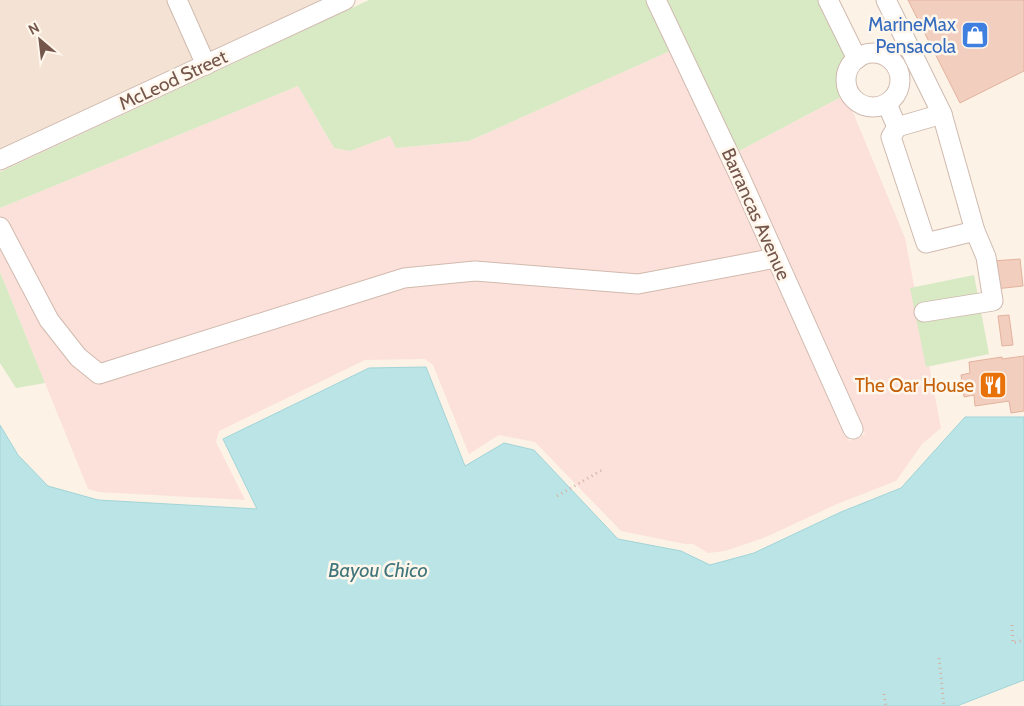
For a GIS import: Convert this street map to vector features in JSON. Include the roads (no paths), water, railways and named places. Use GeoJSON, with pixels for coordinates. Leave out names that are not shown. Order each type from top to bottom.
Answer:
{"type":"FeatureCollection","features":[{"type":"Feature","properties":{"kind":"street"},"geometry":{"type":"LineString","coordinates":[[177,0],[206,65]]}},
{"type":"Feature","properties":{"kind":"street","name":"McLeod Street"},"geometry":{"type":"LineString","coordinates":[[0,160],[345,0]]}},
{"type":"Feature","properties":{"kind":"street","name":"Barrancas Avenue"},"geometry":{"type":"LineString","coordinates":[[656,0],[853,429]]}},
{"type":"Feature","properties":{"kind":"street"},"geometry":{"type":"LineString","coordinates":[[828,0],[856,59]]}},
{"type":"Feature","properties":{"kind":"street"},"geometry":{"type":"LineString","coordinates":[[886,0],[942,114],[974,232],[986,257],[993,301],[924,312]]}},
{"type":"Feature","properties":{"kind":"street"},"geometry":{"type":"LineString","coordinates":[[873,53],[889,59],[895,65],[900,82],[893,98],[887,104],[869,107],[853,99],[848,92],[846,73],[856,59],[873,53]]}},
{"type":"Feature","properties":{"kind":"street"},"geometry":{"type":"LineString","coordinates":[[887,104],[897,127]]}},
{"type":"Feature","properties":{"kind":"street"},"geometry":{"type":"LineString","coordinates":[[942,114],[897,127],[892,137],[926,243],[974,232]]}},
{"type":"Feature","properties":{"kind":"street"},"geometry":{"type":"LineString","coordinates":[[0,227],[49,320],[78,357],[100,374],[404,278],[475,271],[638,284],[776,258]]}},
{"type":"Feature","properties":{"kind":"water","name":"Bayou Chico"},"geometry":{"type":"Polygon","coordinates":[[[426,367],[465,466],[504,443],[534,450],[618,539],[681,551],[710,565],[754,553],[841,512],[901,488],[965,417],[1024,417],[1024,680],[957,706],[0,706],[0,425],[18,455],[48,486],[98,500],[257,509],[223,439],[369,368],[426,367]]]}},
{"type":"Feature","properties":{"kind":"place","name":"MarineMax Pensacola"},"geometry":{"type":"Point","coordinates":[975,35]}},
{"type":"Feature","properties":{"kind":"place","name":"The Oar House"},"geometry":{"type":"Point","coordinates":[993,385]}}]}
